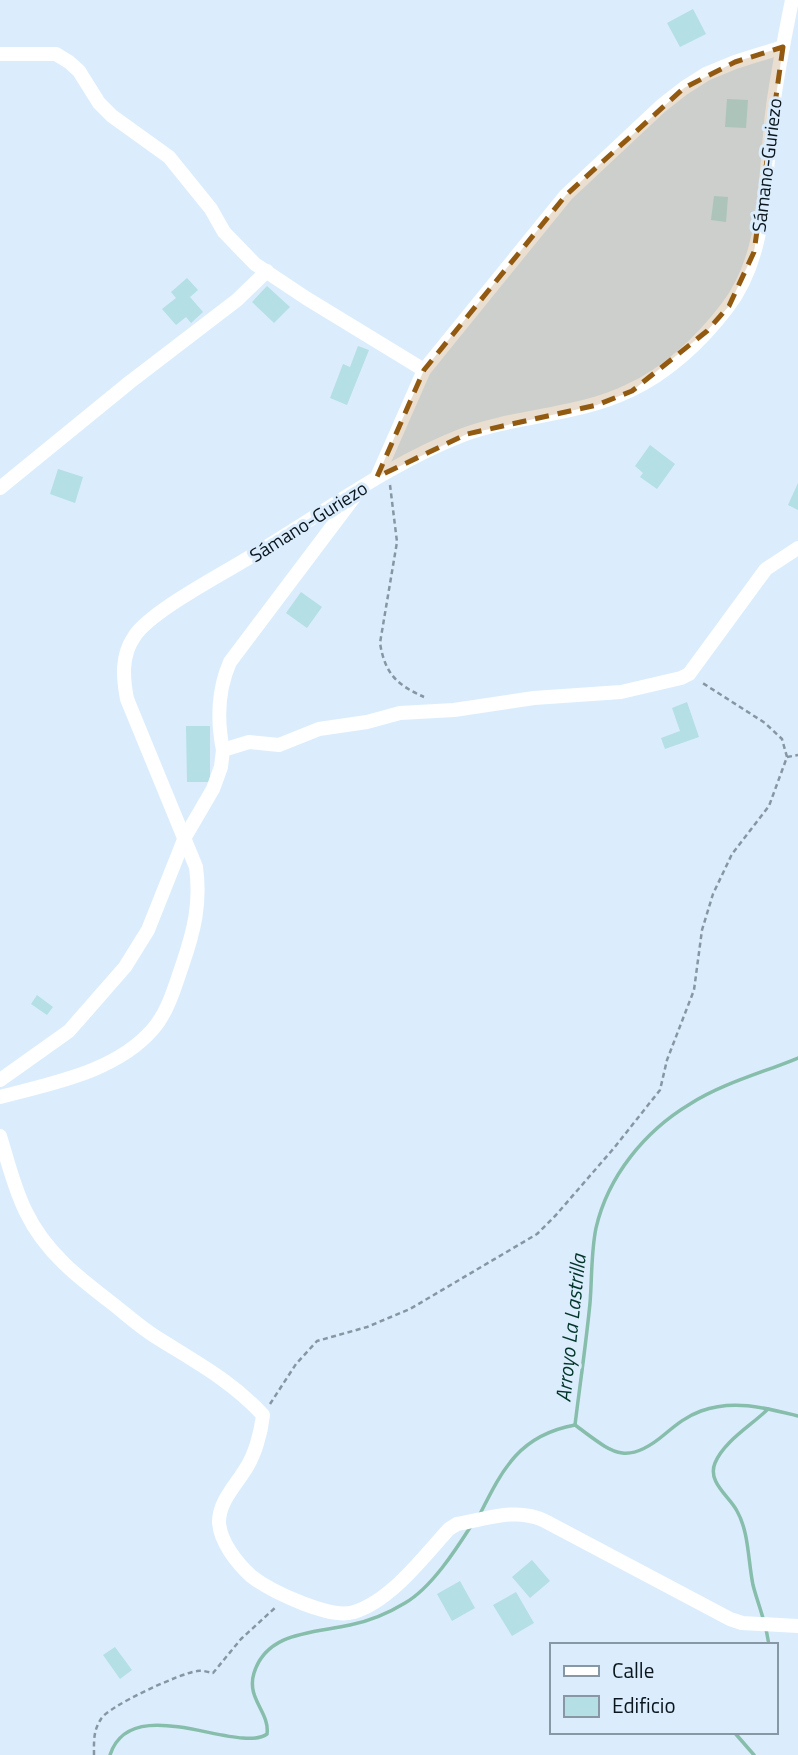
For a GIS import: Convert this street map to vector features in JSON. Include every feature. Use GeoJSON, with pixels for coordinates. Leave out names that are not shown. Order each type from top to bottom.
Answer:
{"type":"FeatureCollection","features":[{"type":"Feature","properties":{"kind":"street","name":"Sámano-Guriezo"},"geometry":{"type":"LineString","coordinates":[[0,1097],[76,1077],[136,1045],[155,1027],[175,985],[198,913],[196,867],[127,699],[122,674],[133,638],[145,624],[183,598],[415,457],[467,434],[597,405],[632,391],[677,360],[708,331],[729,306],[743,282],[754,252],[760,225],[773,106],[792,0]]}},
{"type":"Feature","properties":{"kind":"street"},"geometry":{"type":"LineString","coordinates":[[382,475],[424,370],[566,195],[661,106],[706,75],[735,62],[783,47]]}},
{"type":"Feature","properties":{"kind":"street"},"geometry":{"type":"LineString","coordinates":[[0,54],[56,54],[69,62],[79,71],[99,103],[111,116],[169,158],[211,208],[224,232],[238,249],[306,298],[424,370]]}},
{"type":"Feature","properties":{"kind":"street"},"geometry":{"type":"LineString","coordinates":[[0,488],[130,382],[237,300],[267,271]]}},
{"type":"Feature","properties":{"kind":"street"},"geometry":{"type":"LineString","coordinates":[[0,1080],[69,1031],[125,967],[148,930],[185,837],[213,789],[221,768],[223,750],[219,705],[223,678],[230,662],[305,560],[350,505],[360,488]]}},
{"type":"Feature","properties":{"kind":"street"},"geometry":{"type":"LineString","coordinates":[[223,750],[249,742],[279,745],[318,729],[367,722],[400,713],[454,710],[534,698],[621,692],[681,678],[689,674],[766,569],[798,548]]}},
{"type":"Feature","properties":{"kind":"street"},"geometry":{"type":"LineString","coordinates":[[0,1136],[26,1213],[56,1256],[80,1281],[146,1330],[232,1385],[263,1415],[261,1430],[246,1468],[221,1509],[219,1523],[233,1557],[253,1577],[310,1606],[330,1613],[352,1614],[370,1606],[384,1595],[457,1524],[517,1513],[532,1515],[742,1623],[798,1626]]}},
{"type":"Feature","properties":{"kind":"path"},"geometry":{"type":"LineString","coordinates":[[382,475],[392,492],[397,542],[380,643],[382,658],[393,677],[403,687],[432,701]]}},
{"type":"Feature","properties":{"kind":"path"},"geometry":{"type":"LineString","coordinates":[[263,1415],[296,1364],[317,1341],[377,1323],[410,1309],[537,1234],[556,1215],[660,1090],[667,1060],[694,990],[702,930],[713,894],[733,854],[769,806],[787,757],[782,739],[765,723],[689,674]]}},
{"type":"Feature","properties":{"kind":"path"},"geometry":{"type":"LineString","coordinates":[[787,757],[798,755]]}},
{"type":"Feature","properties":{"kind":"path"},"geometry":{"type":"LineString","coordinates":[[94,1755],[93,1735],[102,1716],[129,1699],[164,1684],[198,1671],[213,1673],[241,1639],[287,1595]]}},
{"type":"Feature","properties":{"kind":"highlighted area"},"geometry":{"type":"Polygon","coordinates":[[[783,47],[754,252],[729,306],[707,331],[632,391],[597,405],[467,434],[377,477],[424,370],[566,195],[684,88],[735,62],[783,47]]]}},
{"type":"Feature","properties":{"kind":"building"},"geometry":{"type":"Polygon","coordinates":[[[693,9],[706,34],[680,47],[667,23],[693,9]]]}},
{"type":"Feature","properties":{"kind":"building"},"geometry":{"type":"Polygon","coordinates":[[[727,99],[748,100],[746,128],[725,127],[727,99]]]}},
{"type":"Feature","properties":{"kind":"building"},"geometry":{"type":"Polygon","coordinates":[[[714,196],[728,197],[726,222],[711,220],[714,196]]]}},
{"type":"Feature","properties":{"kind":"building"},"geometry":{"type":"Polygon","coordinates":[[[187,278],[198,290],[190,297],[203,312],[191,323],[186,317],[176,325],[162,309],[176,298],[171,292],[187,278]]]}},
{"type":"Feature","properties":{"kind":"building"},"geometry":{"type":"Polygon","coordinates":[[[267,286],[290,307],[274,323],[252,302],[267,286]]]}},
{"type":"Feature","properties":{"kind":"building"},"geometry":{"type":"Polygon","coordinates":[[[358,346],[369,350],[347,405],[330,398],[343,364],[350,367],[358,346]]]}},
{"type":"Feature","properties":{"kind":"building"},"geometry":{"type":"Polygon","coordinates":[[[650,445],[675,464],[657,489],[640,477],[643,473],[635,466],[650,445]]]}},
{"type":"Feature","properties":{"kind":"building"},"geometry":{"type":"Polygon","coordinates":[[[58,469],[83,477],[75,503],[50,494],[58,469]]]}},
{"type":"Feature","properties":{"kind":"building"},"geometry":{"type":"Polygon","coordinates":[[[798,483],[798,510],[788,505],[798,483]]]}},
{"type":"Feature","properties":{"kind":"building"},"geometry":{"type":"Polygon","coordinates":[[[301,592],[322,607],[307,628],[286,613],[301,592]]]}},
{"type":"Feature","properties":{"kind":"building"},"geometry":{"type":"Polygon","coordinates":[[[687,702],[699,737],[665,749],[661,738],[680,731],[672,708],[687,702]]]}},
{"type":"Feature","properties":{"kind":"building"},"geometry":{"type":"Polygon","coordinates":[[[186,726],[210,726],[210,782],[187,782],[186,726]]]}},
{"type":"Feature","properties":{"kind":"building"},"geometry":{"type":"Polygon","coordinates":[[[37,995],[53,1007],[47,1015],[31,1004],[37,995]]]}},
{"type":"Feature","properties":{"kind":"building"},"geometry":{"type":"Polygon","coordinates":[[[532,1560],[550,1581],[530,1598],[512,1577],[532,1560]]]}},
{"type":"Feature","properties":{"kind":"building"},"geometry":{"type":"Polygon","coordinates":[[[460,1581],[475,1608],[452,1621],[437,1594],[460,1581]]]}},
{"type":"Feature","properties":{"kind":"building"},"geometry":{"type":"Polygon","coordinates":[[[516,1592],[534,1623],[512,1636],[493,1605],[516,1592]]]}},
{"type":"Feature","properties":{"kind":"building"},"geometry":{"type":"Polygon","coordinates":[[[115,1647],[132,1670],[120,1679],[103,1655],[115,1647]]]}},
{"type":"Feature","properties":{"kind":"waterway","name":"Arroyo La Lastrilla"},"geometry":{"type":"LineString","coordinates":[[575,1425],[590,1303],[594,1237],[609,1190],[619,1173],[658,1127],[690,1104],[729,1084],[798,1058]]}},
{"type":"Feature","properties":{"kind":"waterway"},"geometry":{"type":"LineString","coordinates":[[575,1425],[609,1449],[629,1453],[651,1444],[691,1415],[713,1407],[750,1406],[798,1416]]}},
{"type":"Feature","properties":{"kind":"waterway"},"geometry":{"type":"LineString","coordinates":[[764,1622],[753,1585],[741,1519],[716,1483],[713,1470],[725,1448],[768,1409]]}},
{"type":"Feature","properties":{"kind":"waterway","name":"Arroyo La Lastrilla"},"geometry":{"type":"LineString","coordinates":[[480,1514],[506,1468],[527,1445],[556,1430],[575,1425]]}},
{"type":"Feature","properties":{"kind":"waterway","name":"Arroyo La Lastrilla"},"geometry":{"type":"LineString","coordinates":[[110,1755],[122,1736],[139,1727],[161,1725],[233,1737],[253,1738],[267,1734],[265,1719],[255,1698],[252,1682],[260,1659],[281,1641],[371,1619],[405,1603],[433,1579],[471,1526]]}},
{"type":"Feature","properties":{"kind":"waterway"},"geometry":{"type":"LineString","coordinates":[[766,1629],[769,1643]]}},
{"type":"Feature","properties":{"kind":"waterway"},"geometry":{"type":"LineString","coordinates":[[736,1734],[754,1755]]}}]}
